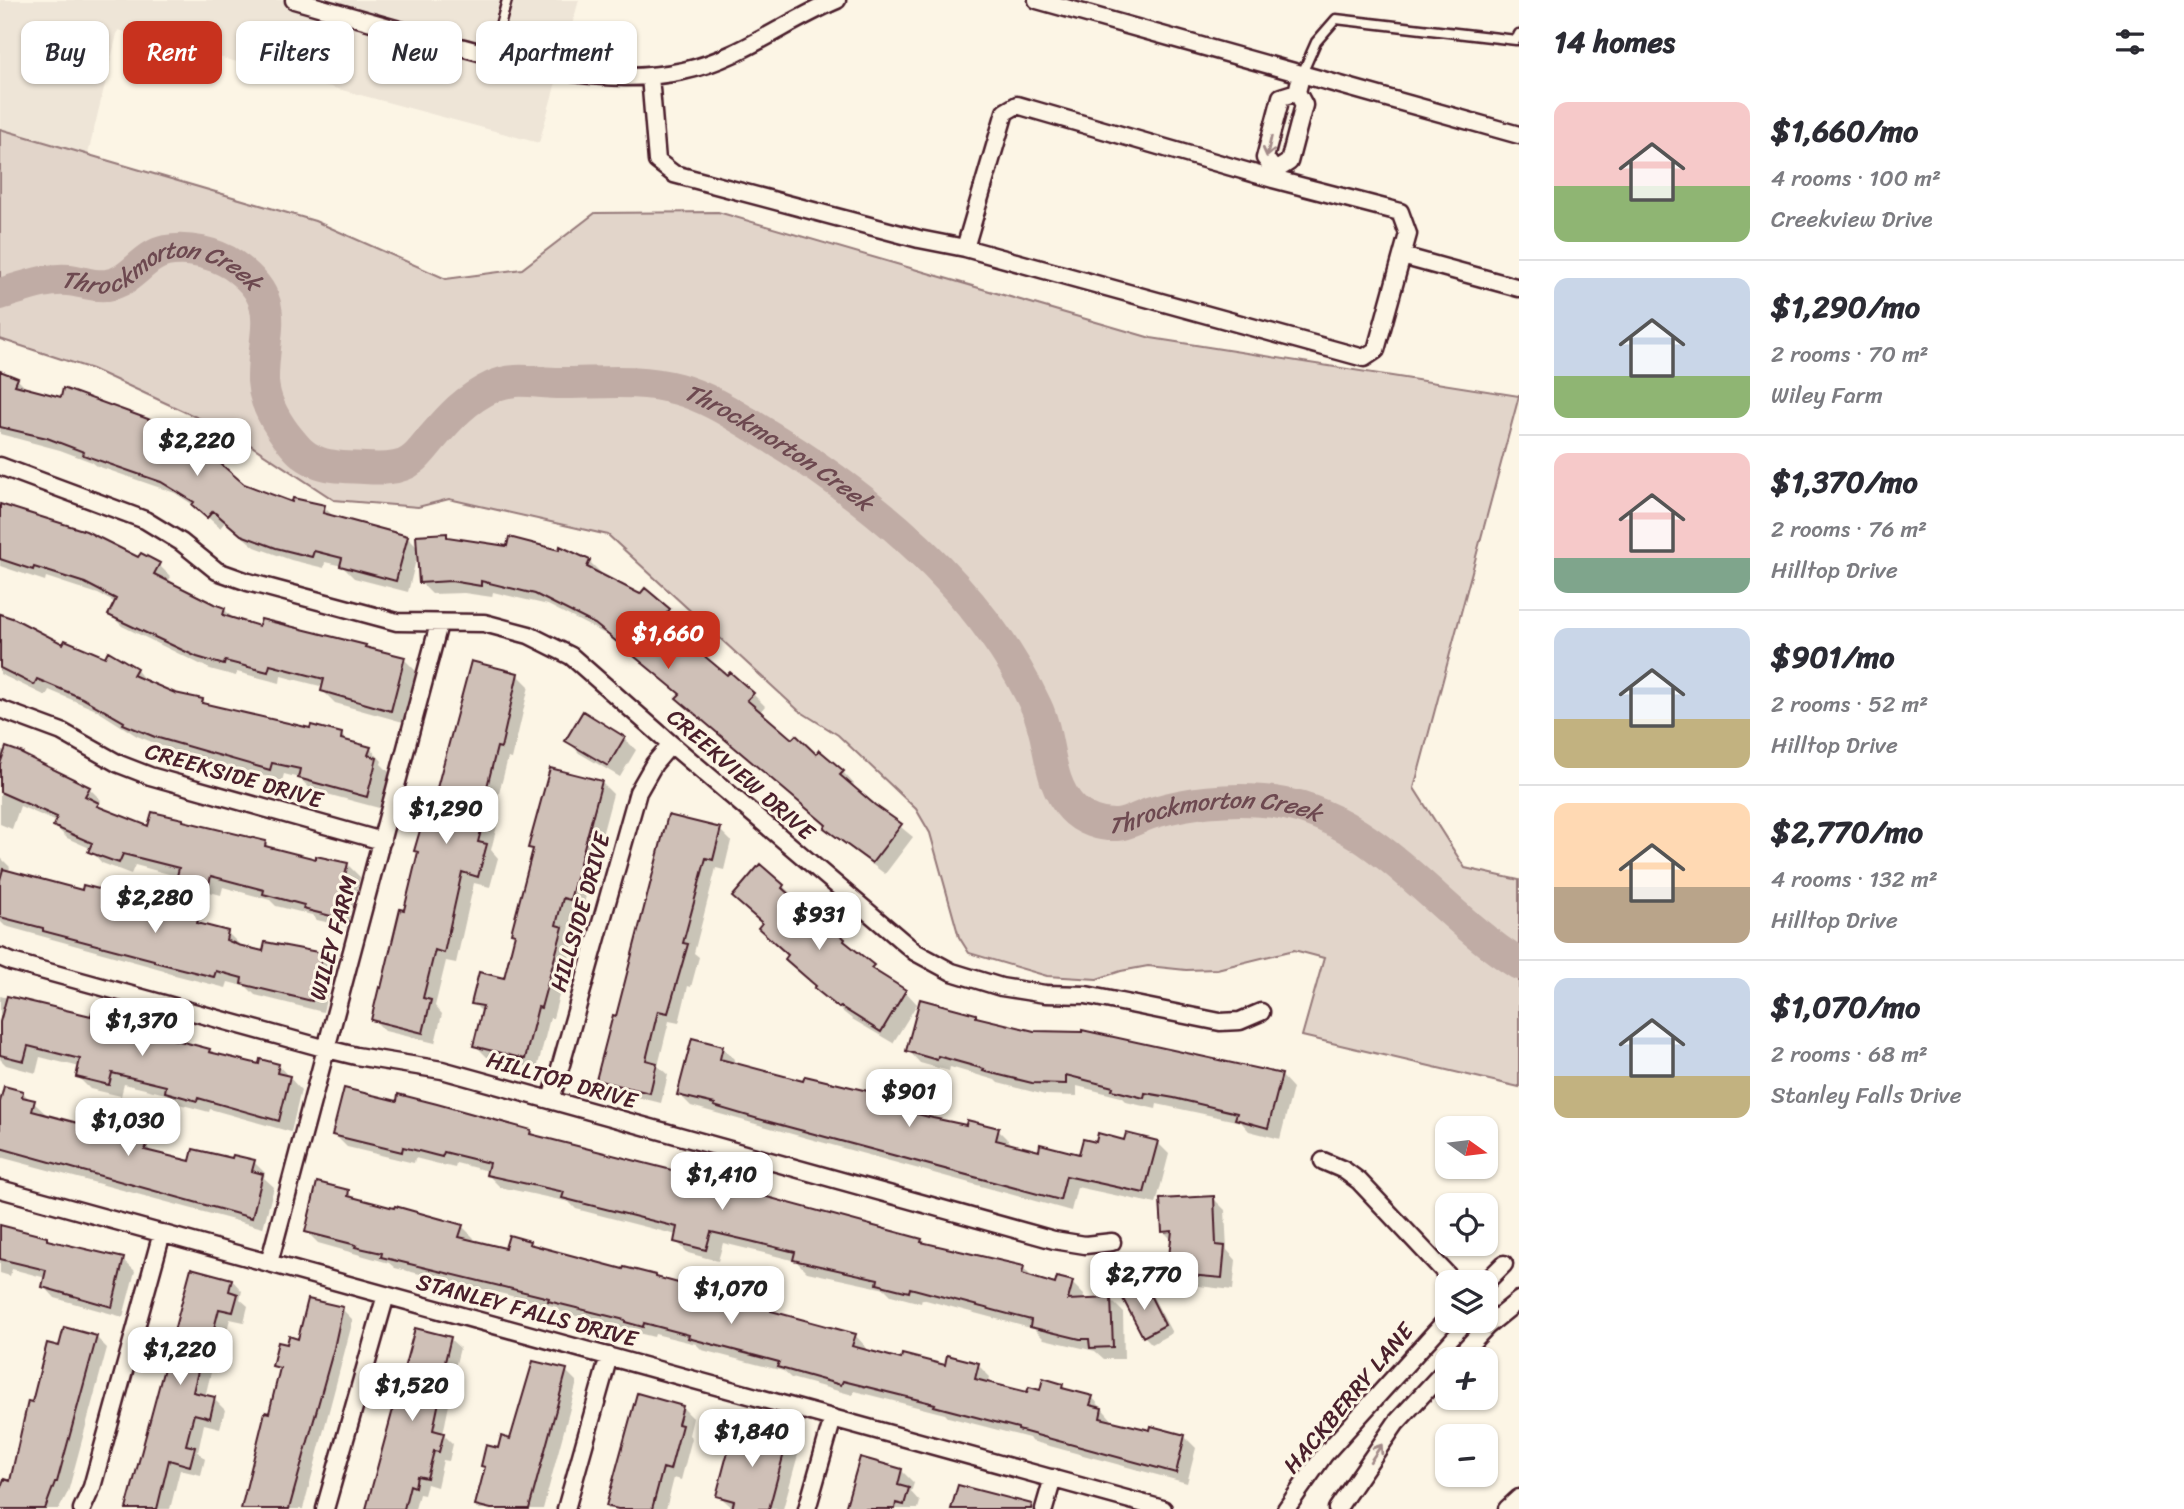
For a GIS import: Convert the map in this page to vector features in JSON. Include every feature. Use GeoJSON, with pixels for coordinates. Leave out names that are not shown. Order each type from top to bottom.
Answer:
{"type":"FeatureCollection","features":[{"type":"Feature","properties":{"kind":"street"},"geometry":{"type":"LineString","coordinates":[[294,0],[476,51]]}},
{"type":"Feature","properties":{"kind":"street"},"geometry":{"type":"LineString","coordinates":[[637,77],[683,71],[717,60],[746,48],[796,19],[837,0]]}},
{"type":"Feature","properties":{"kind":"street"},"geometry":{"type":"LineString","coordinates":[[1037,0],[1519,135]]}},
{"type":"Feature","properties":{"kind":"street"},"geometry":{"type":"LineString","coordinates":[[650,76],[657,160],[674,174],[919,239],[965,248],[1364,358],[1376,350],[1408,234],[1400,212],[1017,105],[1004,111],[965,248]]}},
{"type":"Feature","properties":{"kind":"street"},"geometry":{"type":"LineString","coordinates":[[1274,175],[1289,162],[1304,105],[1297,92],[1301,76]]}},
{"type":"Feature","properties":{"kind":"street"},"geometry":{"type":"LineString","coordinates":[[1274,175],[1265,158],[1281,97],[1297,92]]}},
{"type":"Feature","properties":{"kind":"street"},"geometry":{"type":"LineString","coordinates":[[1402,256],[1519,288]]}},
{"type":"Feature","properties":{"kind":"street","name":"CREEKVIEW DRIVE"},"geometry":{"type":"LineString","coordinates":[[0,466],[145,520],[181,542],[217,571],[248,582],[397,622],[484,623],[529,635],[572,656],[915,952],[952,972],[1001,987],[1045,994],[1086,996],[1220,1022],[1240,1021],[1261,1012]]}},
{"type":"Feature","properties":{"kind":"street","name":"WILEY FARM"},"geometry":{"type":"LineString","coordinates":[[269,1263],[439,624]]}},
{"type":"Feature","properties":{"kind":"street","name":"CREEKSIDE DRIVE"},"geometry":{"type":"LineString","coordinates":[[0,709],[62,732],[119,764],[150,776],[382,841]]}},
{"type":"Feature","properties":{"kind":"street","name":"HILLSIDE DRIVE"},"geometry":{"type":"LineString","coordinates":[[551,1100],[638,793],[654,764],[671,744]]}},
{"type":"Feature","properties":{"kind":"street","name":"HILLTOP DRIVE"},"geometry":{"type":"LineString","coordinates":[[0,957],[327,1049],[442,1070],[1054,1240],[1085,1245],[1112,1242]]}},
{"type":"Feature","properties":{"kind":"street"},"geometry":{"type":"LineString","coordinates":[[1323,1161],[1344,1170],[1359,1181],[1443,1270]]}},
{"type":"Feature","properties":{"kind":"street","name":"STANLEY FALLS DRIVE"},"geometry":{"type":"LineString","coordinates":[[0,1189],[1163,1509]]}},
{"type":"Feature","properties":{"kind":"street"},"geometry":{"type":"LineString","coordinates":[[82,1509],[95,1474],[162,1233]]}},
{"type":"Feature","properties":{"kind":"street"},"geometry":{"type":"LineString","coordinates":[[1498,1270],[1504,1264]]}},
{"type":"Feature","properties":{"kind":"street"},"geometry":{"type":"LineString","coordinates":[[325,1509],[386,1295]]}},
{"type":"Feature","properties":{"kind":"street"},"geometry":{"type":"LineString","coordinates":[[1498,1315],[1519,1300]]}},
{"type":"Feature","properties":{"kind":"street","name":"HACKBERRY LANE"},"geometry":{"type":"LineString","coordinates":[[1286,1509],[1324,1455],[1435,1332]]}},
{"type":"Feature","properties":{"kind":"street"},"geometry":{"type":"LineString","coordinates":[[1466,1347],[1478,1333]]}},
{"type":"Feature","properties":{"kind":"street"},"geometry":{"type":"LineString","coordinates":[[566,1509],[609,1356]]}},
{"type":"Feature","properties":{"kind":"street"},"geometry":{"type":"LineString","coordinates":[[1337,1509],[1396,1423],[1435,1381]]}},
{"type":"Feature","properties":{"kind":"street"},"geometry":{"type":"LineString","coordinates":[[807,1509],[833,1418]]}},
{"type":"Feature","properties":{"kind":"street"},"geometry":{"type":"LineString","coordinates":[[1044,1509],[1053,1478]]}},
{"type":"Feature","properties":{"kind":"street"},"geometry":{"type":"LineString","coordinates":[[1507,1509],[1519,1498]]}},
{"type":"Feature","properties":{"kind":"lane"},"geometry":{"type":"LineString","coordinates":[[501,21],[507,0]]}},
{"type":"Feature","properties":{"kind":"lane"},"geometry":{"type":"LineString","coordinates":[[1301,76],[1316,42],[1336,19],[1518,38]]}},
{"type":"Feature","properties":{"kind":"shaded area"},"geometry":{"type":"Polygon","coordinates":[[[0,0],[579,0],[573,21],[476,21],[476,84],[556,84],[539,143],[319,84],[354,84],[354,21],[236,21],[236,62],[222,58],[222,21],[123,21],[123,31],[118,30],[109,67],[109,21],[21,21],[21,84],[105,84],[88,154],[0,129],[0,0]]]}},
{"type":"Feature","properties":{"kind":"shaded area"},"geometry":{"type":"Polygon","coordinates":[[[0,129],[315,221],[446,279],[522,269],[595,213],[718,212],[1151,338],[1519,396],[1414,788],[1465,868],[1519,880],[1519,1087],[1302,1036],[1324,958],[1294,950],[1217,969],[1186,970],[1148,966],[1097,979],[1047,976],[969,953],[959,937],[930,833],[916,809],[838,735],[798,710],[608,535],[449,499],[418,507],[334,500],[235,435],[92,369],[0,339],[0,129]]]}},
{"type":"Feature","properties":{"kind":"building"},"geometry":{"type":"Polygon","coordinates":[[[0,371],[18,378],[15,385],[61,397],[63,388],[170,427],[215,457],[244,484],[292,502],[293,498],[325,505],[323,513],[408,536],[396,581],[340,566],[342,558],[314,551],[312,557],[241,535],[213,511],[207,518],[192,505],[194,502],[161,482],[83,455],[84,452],[47,438],[0,427],[0,371]]]}},
{"type":"Feature","properties":{"kind":"building"},"geometry":{"type":"Polygon","coordinates":[[[0,504],[86,531],[138,557],[141,553],[160,563],[154,574],[225,608],[223,615],[259,626],[261,619],[405,657],[391,711],[321,691],[324,679],[270,665],[268,672],[225,661],[224,665],[197,657],[108,615],[116,599],[85,583],[0,559],[0,504]]]}},
{"type":"Feature","properties":{"kind":"building"},"geometry":{"type":"Polygon","coordinates":[[[447,533],[447,537],[507,546],[509,537],[559,550],[560,546],[590,560],[587,567],[640,594],[645,588],[670,609],[662,619],[692,642],[690,644],[727,675],[730,672],[754,693],[747,700],[792,739],[796,735],[816,754],[819,750],[844,771],[840,775],[902,824],[872,863],[824,828],[826,825],[676,698],[680,694],[595,624],[535,594],[481,581],[481,586],[451,581],[419,583],[416,535],[447,533]]]}},
{"type":"Feature","properties":{"kind":"building"},"geometry":{"type":"Polygon","coordinates":[[[0,614],[63,644],[65,640],[105,657],[108,651],[137,668],[133,675],[175,693],[203,699],[202,703],[342,733],[341,739],[371,747],[368,755],[377,758],[367,797],[298,778],[300,769],[272,763],[270,770],[155,737],[123,724],[124,722],[82,698],[37,679],[34,685],[0,668],[0,614]]]}},
{"type":"Feature","properties":{"kind":"building"},"geometry":{"type":"Polygon","coordinates":[[[471,661],[518,673],[501,748],[497,747],[484,799],[489,800],[478,842],[487,844],[478,877],[462,872],[444,953],[435,950],[423,998],[431,1000],[423,1033],[371,1020],[400,909],[404,910],[418,852],[414,851],[421,827],[426,829],[471,661]]]}},
{"type":"Feature","properties":{"kind":"building"},"geometry":{"type":"Polygon","coordinates":[[[583,711],[625,737],[608,766],[565,741],[583,711]]]}},
{"type":"Feature","properties":{"kind":"building"},"geometry":{"type":"Polygon","coordinates":[[[6,747],[90,787],[85,796],[99,803],[97,806],[148,826],[152,812],[266,841],[265,846],[316,859],[316,856],[348,863],[335,917],[303,909],[304,905],[263,894],[264,890],[211,876],[209,884],[177,876],[179,868],[123,854],[119,863],[88,852],[92,843],[53,826],[57,817],[0,792],[0,764],[6,747]]]}},
{"type":"Feature","properties":{"kind":"building"},"geometry":{"type":"Polygon","coordinates":[[[550,768],[602,781],[570,900],[563,898],[556,925],[563,927],[525,1059],[473,1046],[483,1006],[471,1004],[479,972],[504,978],[515,934],[511,933],[533,849],[528,848],[550,768]]]}},
{"type":"Feature","properties":{"kind":"building"},"geometry":{"type":"Polygon","coordinates":[[[668,815],[721,828],[713,860],[706,858],[683,943],[688,944],[668,1013],[658,1011],[646,1060],[657,1063],[650,1093],[596,1080],[613,1015],[616,1016],[668,815]]]}},
{"type":"Feature","properties":{"kind":"building"},"geometry":{"type":"Polygon","coordinates":[[[760,864],[818,920],[820,917],[874,965],[871,968],[906,990],[881,1032],[839,1008],[814,988],[816,986],[785,959],[788,955],[758,928],[762,923],[732,897],[760,864]]]}},
{"type":"Feature","properties":{"kind":"building"},"geometry":{"type":"Polygon","coordinates":[[[3,869],[82,890],[83,885],[115,893],[114,899],[199,918],[197,923],[228,931],[226,940],[238,945],[263,951],[265,942],[323,953],[312,1001],[241,984],[242,978],[216,971],[214,977],[154,962],[0,917],[0,880],[3,869]]]}},
{"type":"Feature","properties":{"kind":"building"},"geometry":{"type":"Polygon","coordinates":[[[7,996],[91,1016],[92,1012],[113,1017],[111,1023],[210,1049],[209,1052],[259,1064],[260,1059],[279,1064],[277,1073],[290,1076],[279,1121],[198,1098],[197,1101],[165,1092],[166,1086],[112,1073],[109,1085],[76,1077],[80,1059],[28,1046],[24,1061],[0,1055],[0,1022],[7,996]]]}},
{"type":"Feature","properties":{"kind":"building"},"geometry":{"type":"Polygon","coordinates":[[[920,999],[976,1014],[976,1017],[1034,1031],[1082,1030],[1282,1074],[1268,1128],[1235,1119],[1237,1113],[1145,1093],[1144,1098],[1066,1075],[1066,1084],[1032,1083],[938,1056],[937,1060],[906,1051],[920,999]]]}},
{"type":"Feature","properties":{"kind":"building"},"geometry":{"type":"Polygon","coordinates":[[[692,1038],[723,1046],[720,1059],[803,1081],[805,1076],[876,1093],[874,1103],[933,1118],[966,1125],[967,1120],[999,1128],[996,1140],[1039,1151],[1040,1144],[1079,1154],[1083,1139],[1096,1142],[1098,1133],[1124,1140],[1126,1133],[1158,1141],[1144,1193],[1066,1176],[1060,1200],[677,1095],[692,1038]]]}},
{"type":"Feature","properties":{"kind":"building"},"geometry":{"type":"Polygon","coordinates":[[[4,1086],[23,1091],[22,1097],[35,1100],[32,1111],[116,1133],[117,1128],[138,1133],[136,1142],[147,1145],[145,1150],[190,1161],[193,1149],[255,1160],[252,1171],[263,1174],[252,1218],[0,1148],[0,1102],[4,1086]]]}},
{"type":"Feature","properties":{"kind":"building"},"geometry":{"type":"Polygon","coordinates":[[[344,1088],[397,1101],[398,1094],[437,1104],[531,1130],[530,1134],[723,1183],[922,1239],[921,1242],[1024,1266],[1022,1274],[1055,1284],[1057,1277],[1073,1281],[1068,1300],[1111,1298],[1113,1347],[1090,1348],[1089,1339],[1030,1327],[1031,1320],[910,1288],[909,1292],[877,1284],[878,1279],[793,1260],[795,1252],[750,1241],[711,1232],[706,1250],[674,1242],[677,1227],[562,1198],[564,1192],[486,1175],[489,1163],[444,1152],[442,1157],[403,1147],[402,1152],[332,1135],[344,1088]]]}},
{"type":"Feature","properties":{"kind":"building"},"geometry":{"type":"Polygon","coordinates":[[[317,1182],[349,1190],[348,1196],[463,1225],[459,1237],[505,1248],[509,1235],[530,1241],[529,1244],[656,1275],[856,1334],[852,1346],[901,1359],[902,1354],[945,1365],[947,1355],[979,1363],[975,1379],[1027,1392],[1029,1387],[1040,1390],[1043,1378],[1063,1384],[1062,1388],[1093,1396],[1090,1405],[1102,1408],[1100,1418],[1150,1430],[1151,1426],[1185,1435],[1176,1473],[934,1406],[935,1404],[843,1381],[841,1385],[777,1367],[779,1362],[688,1338],[689,1335],[644,1323],[643,1327],[548,1301],[549,1298],[381,1257],[382,1253],[305,1232],[317,1182]]]}},
{"type":"Feature","properties":{"kind":"building"},"geometry":{"type":"Polygon","coordinates":[[[1214,1196],[1216,1245],[1225,1246],[1222,1278],[1167,1273],[1172,1231],[1162,1232],[1160,1199],[1214,1196]]]}},
{"type":"Feature","properties":{"kind":"building"},"geometry":{"type":"Polygon","coordinates":[[[0,1225],[47,1237],[47,1240],[124,1258],[112,1307],[42,1287],[46,1270],[0,1259],[0,1225]]]}},
{"type":"Feature","properties":{"kind":"building"},"geometry":{"type":"Polygon","coordinates":[[[191,1268],[232,1279],[229,1291],[238,1294],[233,1312],[219,1309],[209,1348],[204,1346],[193,1392],[215,1397],[210,1418],[194,1414],[186,1445],[195,1447],[190,1466],[169,1460],[157,1509],[126,1509],[191,1268]]]}},
{"type":"Feature","properties":{"kind":"building"},"geometry":{"type":"Polygon","coordinates":[[[1146,1287],[1165,1325],[1143,1337],[1123,1299],[1146,1287]]]}},
{"type":"Feature","properties":{"kind":"building"},"geometry":{"type":"Polygon","coordinates":[[[308,1299],[343,1307],[289,1509],[241,1509],[265,1412],[269,1413],[280,1368],[272,1366],[278,1342],[287,1344],[289,1336],[298,1339],[308,1299]]]}},
{"type":"Feature","properties":{"kind":"building"},"geometry":{"type":"Polygon","coordinates":[[[64,1327],[97,1336],[57,1482],[45,1509],[0,1509],[0,1489],[4,1479],[10,1481],[28,1401],[32,1402],[47,1343],[59,1346],[64,1327]]]}},
{"type":"Feature","properties":{"kind":"building"},"geometry":{"type":"Polygon","coordinates":[[[415,1328],[451,1337],[433,1430],[444,1433],[439,1452],[434,1451],[427,1478],[417,1476],[415,1487],[410,1485],[404,1509],[366,1509],[415,1328]]]}},
{"type":"Feature","properties":{"kind":"building"},"geometry":{"type":"Polygon","coordinates":[[[533,1361],[567,1369],[529,1509],[491,1509],[475,1505],[485,1467],[481,1466],[486,1445],[498,1448],[501,1436],[510,1439],[533,1361]]]}},
{"type":"Feature","properties":{"kind":"building"},"geometry":{"type":"Polygon","coordinates":[[[637,1393],[683,1406],[678,1424],[682,1425],[670,1470],[663,1468],[652,1509],[618,1509],[606,1506],[637,1393]]]}},
{"type":"Feature","properties":{"kind":"building"},"geometry":{"type":"Polygon","coordinates":[[[735,1425],[788,1438],[769,1509],[732,1509],[734,1501],[716,1496],[735,1425]]]}},
{"type":"Feature","properties":{"kind":"building"},"geometry":{"type":"Polygon","coordinates":[[[860,1457],[902,1469],[898,1485],[909,1488],[904,1505],[896,1503],[895,1509],[845,1509],[860,1457]]]}},
{"type":"Feature","properties":{"kind":"building"},"geometry":{"type":"Polygon","coordinates":[[[958,1485],[1032,1504],[1031,1509],[951,1509],[958,1485]]]}},
{"type":"Feature","properties":{"kind":"waterway","name":"Throckmorton Creek"},"geometry":{"type":"LineString","coordinates":[[0,294],[51,280],[92,285],[116,283],[150,258],[166,251],[192,251],[210,254],[226,261],[249,278],[265,304],[267,331],[263,381],[265,395],[274,416],[302,453],[310,459],[333,466],[383,469],[407,463],[466,403],[492,387],[509,382],[634,382],[678,389],[720,406],[800,455],[880,514],[953,583],[1013,662],[1041,719],[1058,785],[1072,808],[1081,816],[1099,823],[1117,825],[1150,813],[1181,806],[1236,800],[1263,801],[1302,808],[1337,822],[1369,842],[1458,918],[1519,964]]}}]}
